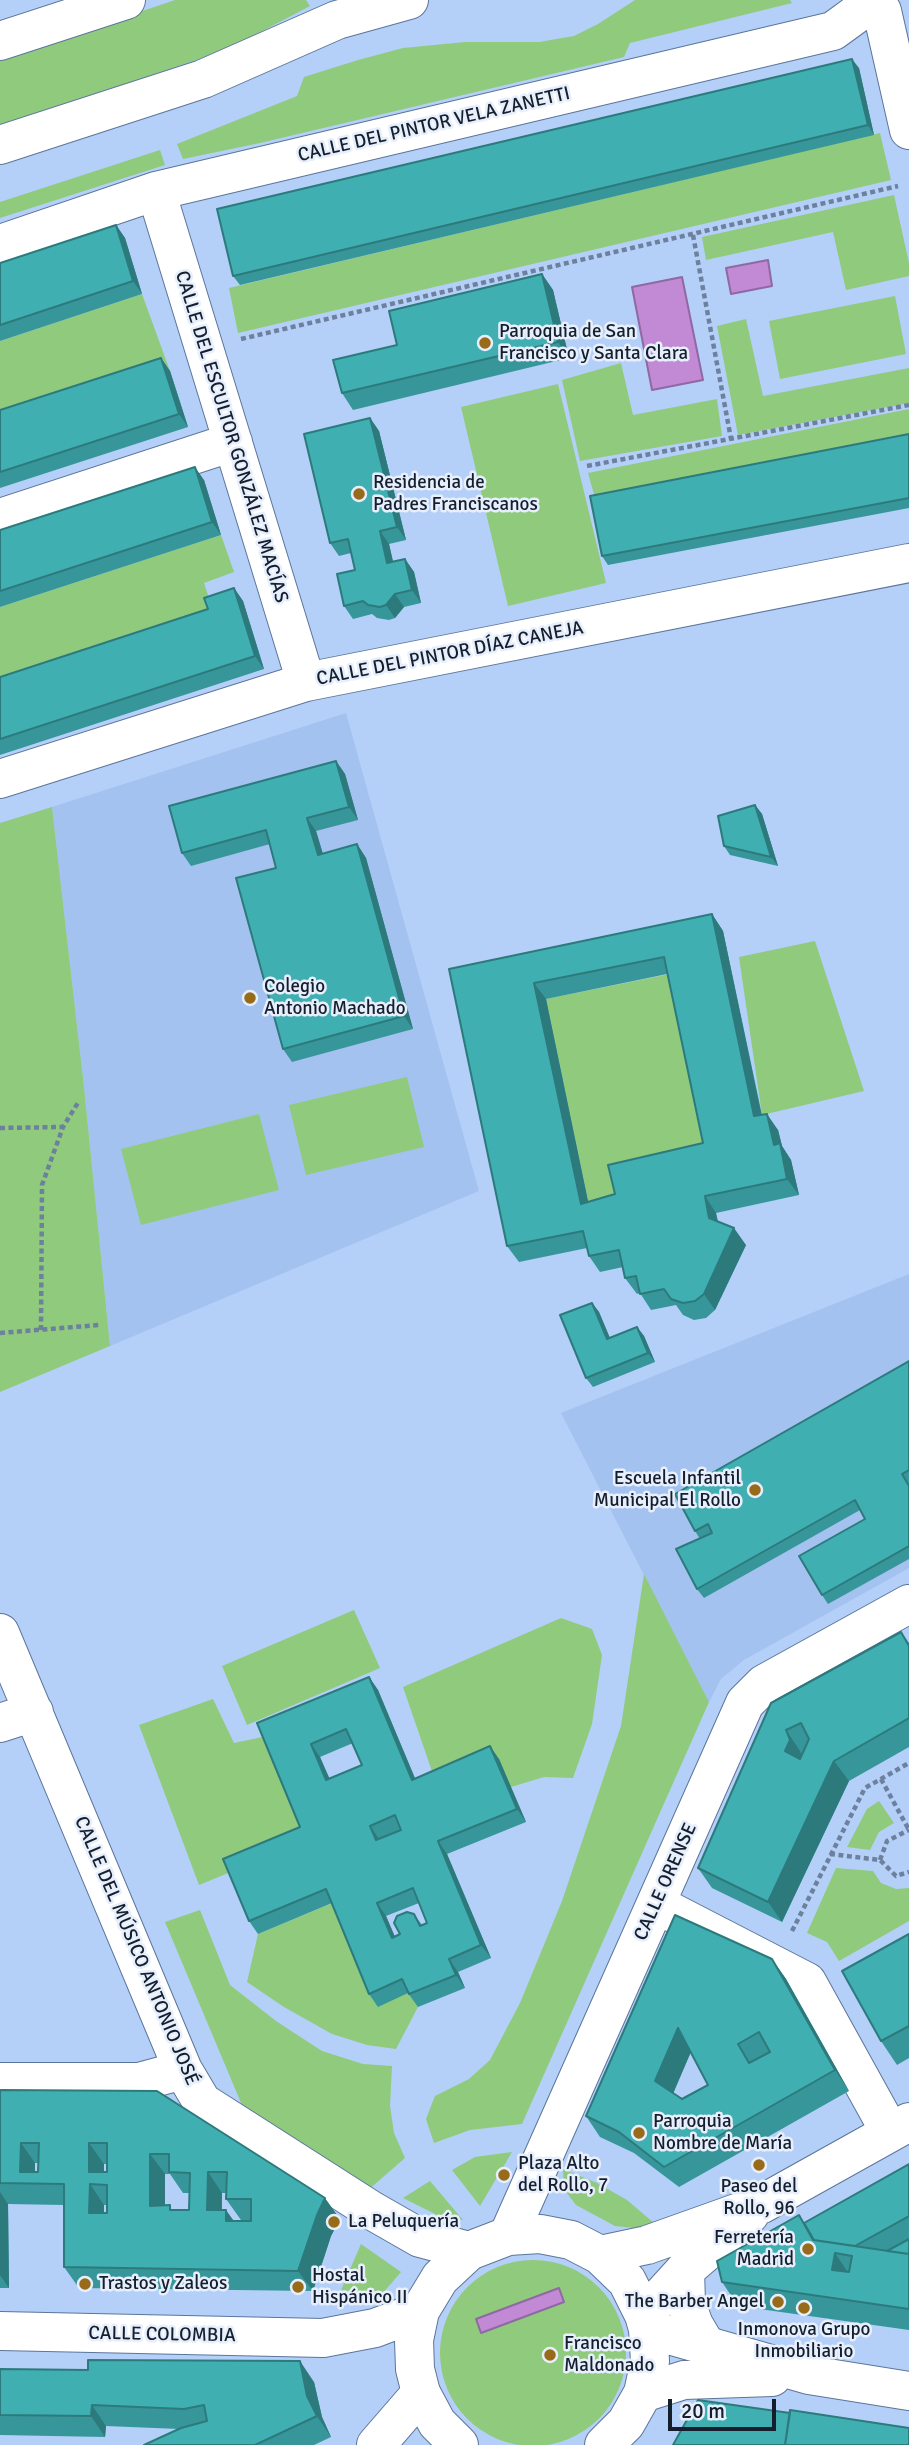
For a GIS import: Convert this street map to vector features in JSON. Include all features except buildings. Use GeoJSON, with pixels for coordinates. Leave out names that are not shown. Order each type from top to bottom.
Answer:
{"type":"FeatureCollection","features":[{"type":"Feature","properties":{"kind":"street"},"geometry":{"type":"LineString","coordinates":[[0,41],[126,0]]}},
{"type":"Feature","properties":{"kind":"street"},"geometry":{"type":"LineString","coordinates":[[0,145],[202,79],[337,20],[409,0]]}},
{"type":"Feature","properties":{"kind":"street"},"geometry":{"type":"LineString","coordinates":[[878,6],[909,130]]}},
{"type":"Feature","properties":{"kind":"street","name":"CALLE DEL PINTOR VELA ZANETTI"},"geometry":{"type":"LineString","coordinates":[[0,244],[156,191],[833,32],[878,6]]}},
{"type":"Feature","properties":{"kind":"street","name":"CALLE DEL ESCULTOR GONZÁLEZ MACÍAS"},"geometry":{"type":"LineString","coordinates":[[156,191],[306,682]]}},
{"type":"Feature","properties":{"kind":"street"},"geometry":{"type":"LineString","coordinates":[[0,518],[233,442]]}},
{"type":"Feature","properties":{"kind":"street","name":"CALLE DEL PINTOR DÍAZ CANEJA"},"geometry":{"type":"LineString","coordinates":[[0,779],[306,682],[909,564]]}},
{"type":"Feature","properties":{"kind":"street","name":"CALLE ORENSE"},"geometry":{"type":"LineString","coordinates":[[508,2236],[744,1703],[764,1684],[909,1604]]}},
{"type":"Feature","properties":{"kind":"street","name":"CALLE DEL MÚSICO ANTONIO JOSÉ"},"geometry":{"type":"LineString","coordinates":[[0,1633],[17,1717],[183,2070],[202,2102],[371,2210],[420,2238],[469,2252]]}},
{"type":"Feature","properties":{"kind":"street"},"geometry":{"type":"LineString","coordinates":[[600,2255],[647,2245],[762,2204],[900,2127],[807,1982],[656,1904]]}},
{"type":"Feature","properties":{"kind":"street"},"geometry":{"type":"LineString","coordinates":[[0,2082],[139,2082],[183,2070]]}},
{"type":"Feature","properties":{"kind":"street"},"geometry":{"type":"LineString","coordinates":[[646,2322],[685,2270],[762,2204]]}},
{"type":"Feature","properties":{"kind":"street"},"geometry":{"type":"LineString","coordinates":[[459,2445],[437,2423],[418,2381],[414,2340],[420,2311],[440,2278],[469,2252],[508,2236],[540,2234],[571,2241],[600,2255],[627,2281],[646,2322],[650,2361],[643,2393],[626,2423],[604,2445]]}},
{"type":"Feature","properties":{"kind":"street"},"geometry":{"type":"LineString","coordinates":[[685,2270],[686,2303],[694,2325],[707,2347]]}},
{"type":"Feature","properties":{"kind":"street","name":"CALLE COLOMBIA"},"geometry":{"type":"LineString","coordinates":[[0,2331],[323,2338],[375,2328],[420,2311]]}},
{"type":"Feature","properties":{"kind":"street"},"geometry":{"type":"LineString","coordinates":[[646,2322],[707,2347],[809,2375],[909,2391]]}},
{"type":"Feature","properties":{"kind":"street","name":"CALLE COLOMBIA"},"geometry":{"type":"LineString","coordinates":[[323,2338],[375,2351],[418,2381]]}},
{"type":"Feature","properties":{"kind":"street"},"geometry":{"type":"LineString","coordinates":[[643,2393],[684,2380],[809,2375]]}},
{"type":"Feature","properties":{"kind":"street"},"geometry":{"type":"LineString","coordinates":[[376,2445],[418,2381]]}},
{"type":"Feature","properties":{"kind":"path"},"geometry":{"type":"LineString","coordinates":[[239,339],[898,186]]}},
{"type":"Feature","properties":{"kind":"path"},"geometry":{"type":"LineString","coordinates":[[693,235],[731,439]]}},
{"type":"Feature","properties":{"kind":"path"},"geometry":{"type":"LineString","coordinates":[[587,466],[909,405]]}},
{"type":"Feature","properties":{"kind":"path"},"geometry":{"type":"LineString","coordinates":[[41,1330],[42,1185],[62,1127],[79,1101]]}},
{"type":"Feature","properties":{"kind":"path"},"geometry":{"type":"LineString","coordinates":[[0,1128],[62,1127]]}},
{"type":"Feature","properties":{"kind":"path"},"geometry":{"type":"LineString","coordinates":[[0,1334],[99,1325]]}},
{"type":"Feature","properties":{"kind":"path"},"geometry":{"type":"LineString","coordinates":[[789,1937],[865,1788],[909,1763]]}},
{"type":"Feature","properties":{"kind":"path"},"geometry":{"type":"LineString","coordinates":[[880,1860],[887,1841],[909,1830],[881,1779]]}},
{"type":"Feature","properties":{"kind":"path"},"geometry":{"type":"LineString","coordinates":[[831,1854],[880,1860],[896,1876],[909,1872]]}},
{"type":"Feature","properties":{"kind":"shaded area"},"geometry":{"type":"Polygon","coordinates":[[[768,260],[772,286],[731,294],[726,268],[768,260]]]}},
{"type":"Feature","properties":{"kind":"shaded area"},"geometry":{"type":"Polygon","coordinates":[[[682,277],[703,380],[652,390],[632,287],[682,277]]]}},
{"type":"Feature","properties":{"kind":"shaded area","name":"Colegio Antonio Machado"},"geometry":{"type":"Polygon","coordinates":[[[346,713],[479,1191],[110,1346],[52,807],[346,713]]]}},
{"type":"Feature","properties":{"kind":"shaded area","name":"Escuela Infantil Municipal El Rollo"},"geometry":{"type":"Polygon","coordinates":[[[909,1274],[909,1568],[744,1660],[721,1679],[709,1702],[561,1413],[909,1274]]]}},
{"type":"Feature","properties":{"kind":"shaded area"},"geometry":{"type":"Polygon","coordinates":[[[559,2288],[564,2302],[481,2333],[476,2319],[559,2288]]]}},
{"type":"Feature","properties":{"kind":"green space"},"geometry":{"type":"Polygon","coordinates":[[[175,0],[306,0],[310,6],[253,36],[199,59],[0,126],[0,59],[175,0]]]}},
{"type":"Feature","properties":{"kind":"green space"},"geometry":{"type":"Polygon","coordinates":[[[635,0],[790,0],[792,3],[630,43],[624,57],[260,143],[183,159],[177,144],[297,96],[304,77],[358,60],[403,48],[465,42],[539,42],[574,36],[635,0]]]}},
{"type":"Feature","properties":{"kind":"green space"},"geometry":{"type":"Polygon","coordinates":[[[880,133],[891,180],[238,333],[229,288],[880,133]]]}},
{"type":"Feature","properties":{"kind":"green space"},"geometry":{"type":"Polygon","coordinates":[[[160,150],[165,165],[0,218],[0,202],[160,150]]]}},
{"type":"Feature","properties":{"kind":"green space"},"geometry":{"type":"Polygon","coordinates":[[[894,195],[909,263],[909,276],[846,290],[833,232],[706,260],[702,237],[894,195]]]}},
{"type":"Feature","properties":{"kind":"green space"},"geometry":{"type":"Polygon","coordinates":[[[142,294],[170,371],[0,427],[0,341],[142,294]]]}},
{"type":"Feature","properties":{"kind":"green space"},"geometry":{"type":"Polygon","coordinates":[[[895,296],[906,354],[780,379],[769,321],[895,296]]]}},
{"type":"Feature","properties":{"kind":"green space"},"geometry":{"type":"Polygon","coordinates":[[[746,319],[763,396],[909,368],[909,403],[738,435],[717,326],[746,319]]]}},
{"type":"Feature","properties":{"kind":"green space"},"geometry":{"type":"Polygon","coordinates":[[[621,363],[633,415],[717,399],[722,436],[580,461],[562,380],[621,363]]]}},
{"type":"Feature","properties":{"kind":"green space"},"geometry":{"type":"Polygon","coordinates":[[[558,384],[606,583],[508,606],[461,407],[558,384]]]}},
{"type":"Feature","properties":{"kind":"green space"},"geometry":{"type":"Polygon","coordinates":[[[909,409],[909,444],[597,505],[588,473],[909,409]]]}},
{"type":"Feature","properties":{"kind":"green space"},"geometry":{"type":"Polygon","coordinates":[[[221,535],[234,572],[204,583],[217,622],[0,693],[0,607],[221,535]]]}},
{"type":"Feature","properties":{"kind":"green space"},"geometry":{"type":"Polygon","coordinates":[[[52,807],[110,1346],[0,1392],[0,823],[52,807]]]}},
{"type":"Feature","properties":{"kind":"green space"},"geometry":{"type":"Polygon","coordinates":[[[815,941],[864,1091],[762,1115],[739,957],[815,941]]]}},
{"type":"Feature","properties":{"kind":"green space"},"geometry":{"type":"Polygon","coordinates":[[[675,973],[714,1159],[626,1210],[592,1220],[546,999],[675,973]]]}},
{"type":"Feature","properties":{"kind":"green space"},"geometry":{"type":"Polygon","coordinates":[[[407,1077],[424,1147],[306,1175],[289,1105],[407,1077]]]}},
{"type":"Feature","properties":{"kind":"green space"},"geometry":{"type":"Polygon","coordinates":[[[259,1114],[279,1190],[141,1225],[121,1149],[259,1114]]]}},
{"type":"Feature","properties":{"kind":"green space"},"geometry":{"type":"Polygon","coordinates":[[[644,1574],[709,1702],[522,2124],[470,2130],[434,2143],[426,2119],[435,2096],[469,2079],[490,2060],[520,2003],[562,1901],[621,1726],[644,1574]]]}},
{"type":"Feature","properties":{"kind":"green space"},"geometry":{"type":"Polygon","coordinates":[[[354,1610],[380,1668],[247,1725],[222,1666],[354,1610]]]}},
{"type":"Feature","properties":{"kind":"green space"},"geometry":{"type":"Polygon","coordinates":[[[561,1618],[592,1629],[602,1655],[592,1724],[573,1778],[544,1777],[511,1787],[437,1786],[403,1687],[561,1618]]]}},
{"type":"Feature","properties":{"kind":"green space"},"geometry":{"type":"Polygon","coordinates":[[[213,1699],[234,1743],[267,1736],[309,1840],[199,1885],[139,1725],[213,1699]]]}},
{"type":"Feature","properties":{"kind":"green space"},"geometry":{"type":"Polygon","coordinates":[[[879,1801],[894,1823],[879,1832],[870,1850],[847,1847],[867,1809],[879,1801]]]}},
{"type":"Feature","properties":{"kind":"green space"},"geometry":{"type":"Polygon","coordinates":[[[836,1868],[873,1871],[881,1883],[896,1889],[909,1888],[909,1921],[839,1961],[827,1942],[807,1933],[836,1868]]]}},
{"type":"Feature","properties":{"kind":"green space"},"geometry":{"type":"Polygon","coordinates":[[[335,1902],[411,1992],[418,2007],[396,2049],[367,2045],[332,2034],[247,1982],[258,1934],[335,1902]]]}},
{"type":"Feature","properties":{"kind":"green space"},"geometry":{"type":"Polygon","coordinates":[[[200,1910],[230,1985],[276,2021],[322,2051],[363,2064],[392,2066],[390,2106],[394,2133],[405,2158],[367,2191],[244,2110],[165,1922],[200,1910]]]}},
{"type":"Feature","properties":{"kind":"green space"},"geometry":{"type":"Polygon","coordinates":[[[512,2152],[480,2206],[452,2170],[475,2157],[512,2152]]]}},
{"type":"Feature","properties":{"kind":"green space"},"geometry":{"type":"Polygon","coordinates":[[[563,2169],[597,2183],[627,2200],[654,2223],[634,2228],[615,2226],[576,2205],[564,2189],[563,2169]]]}},
{"type":"Feature","properties":{"kind":"green space"},"geometry":{"type":"Polygon","coordinates":[[[430,2181],[463,2220],[441,2217],[403,2198],[430,2181]]]}},
{"type":"Feature","properties":{"kind":"green space"},"geometry":{"type":"Polygon","coordinates":[[[361,2244],[401,2272],[382,2294],[341,2290],[361,2244]]]}},
{"type":"Feature","properties":{"kind":"green space"},"geometry":{"type":"Polygon","coordinates":[[[533,2260],[551,2261],[569,2267],[585,2275],[599,2287],[611,2301],[619,2317],[625,2335],[625,2371],[619,2389],[611,2405],[599,2419],[585,2431],[569,2439],[551,2445],[533,2446],[515,2445],[497,2439],[481,2431],[467,2419],[455,2405],[447,2389],[441,2371],[440,2353],[441,2335],[447,2317],[455,2301],[467,2287],[481,2275],[497,2267],[515,2261],[533,2260]]]}},
{"type":"Feature","properties":{"kind":"place","name":"Parroquia de San Francisco y Santa Clara"},"geometry":{"type":"Point","coordinates":[485,343]}},
{"type":"Feature","properties":{"kind":"place","name":"Residencia de Padres Franciscanos"},"geometry":{"type":"Point","coordinates":[359,494]}},
{"type":"Feature","properties":{"kind":"place","name":"Colegio Antonio Machado"},"geometry":{"type":"Point","coordinates":[250,998]}},
{"type":"Feature","properties":{"kind":"place","name":"Escuela Infantil Municipal El Rollo"},"geometry":{"type":"Point","coordinates":[755,1490]}},
{"type":"Feature","properties":{"kind":"place","name":"Parroquia Nombre de María"},"geometry":{"type":"Point","coordinates":[639,2133]}},
{"type":"Feature","properties":{"kind":"place","name":"Paseo del Rollo, 96"},"geometry":{"type":"Point","coordinates":[759,2165]}},
{"type":"Feature","properties":{"kind":"place","name":"Plaza Alto del Rollo, 7"},"geometry":{"type":"Point","coordinates":[504,2175]}},
{"type":"Feature","properties":{"kind":"place","name":"La Peluquería"},"geometry":{"type":"Point","coordinates":[334,2222]}},
{"type":"Feature","properties":{"kind":"place","name":"Ferretería Madrid"},"geometry":{"type":"Point","coordinates":[808,2249]}},
{"type":"Feature","properties":{"kind":"place","name":"Trastos y Zaleos"},"geometry":{"type":"Point","coordinates":[85,2284]}},
{"type":"Feature","properties":{"kind":"place","name":"Hostal Hispánico II"},"geometry":{"type":"Point","coordinates":[298,2287]}},
{"type":"Feature","properties":{"kind":"place","name":"The Barber Angel"},"geometry":{"type":"Point","coordinates":[778,2302]}},
{"type":"Feature","properties":{"kind":"place","name":"Inmonova Grupo Inmobiliario"},"geometry":{"type":"Point","coordinates":[804,2308]}},
{"type":"Feature","properties":{"kind":"place","name":"Francisco Maldonado"},"geometry":{"type":"Point","coordinates":[550,2355]}}]}
